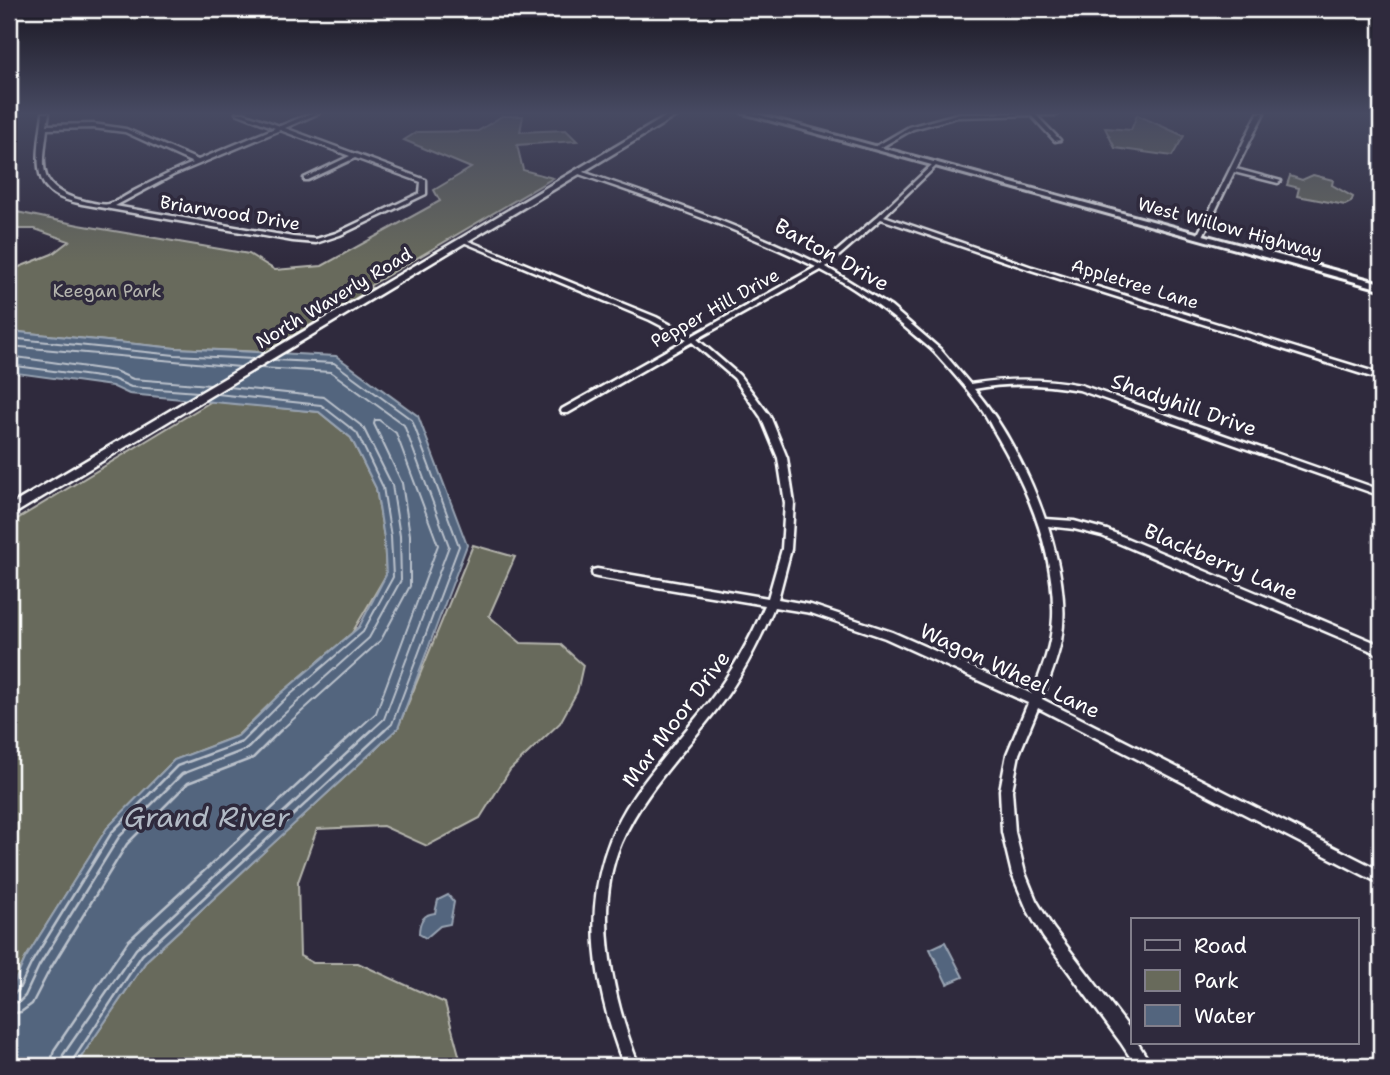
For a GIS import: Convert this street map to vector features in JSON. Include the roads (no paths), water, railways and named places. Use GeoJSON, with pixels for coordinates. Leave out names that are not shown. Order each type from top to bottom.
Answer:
{"type":"FeatureCollection","features":[{"type":"Feature","properties":{"kind":"main road","name":"North Waverly Road"},"geometry":{"type":"LineString","coordinates":[[9,512],[593,163]]}},
{"type":"Feature","properties":{"kind":"street","name":"Briarwood Drive"},"geometry":{"type":"LineString","coordinates":[[41,163],[44,183],[64,197],[293,239],[316,240],[357,227],[414,201],[423,194],[424,181],[374,163]]}},
{"type":"Feature","properties":{"kind":"street"},"geometry":{"type":"LineString","coordinates":[[109,207],[143,187],[194,163]]}},
{"type":"Feature","properties":{"kind":"street"},"geometry":{"type":"LineString","coordinates":[[306,179],[339,163]]}},
{"type":"Feature","properties":{"kind":"street","name":"West Willow Highway"},"geometry":{"type":"LineString","coordinates":[[931,163],[1381,286]]}},
{"type":"Feature","properties":{"kind":"street"},"geometry":{"type":"LineString","coordinates":[[1200,236],[1235,163]]}},
{"type":"Feature","properties":{"kind":"street","name":"Pepper Hill Drive"},"geometry":{"type":"LineString","coordinates":[[565,411],[822,267],[880,217],[934,164]]}},
{"type":"Feature","properties":{"kind":"street"},"geometry":{"type":"LineString","coordinates":[[1232,170],[1279,181]]}},
{"type":"Feature","properties":{"kind":"street","name":"Barton Drive"},"geometry":{"type":"LineString","coordinates":[[578,172],[747,231],[822,267],[888,309],[930,343],[970,387],[1010,448],[1029,487],[1041,522],[1055,576],[1058,622],[1049,668],[1007,776],[1006,807],[1010,843],[1021,879],[1042,926],[1055,947],[1121,1029],[1144,1066]]}},
{"type":"Feature","properties":{"kind":"street","name":"Appletree Lane"},"geometry":{"type":"LineString","coordinates":[[880,217],[1030,268],[1381,377]]}},
{"type":"Feature","properties":{"kind":"street","name":"Mar Moor Drive"},"geometry":{"type":"LineString","coordinates":[[464,242],[653,319],[693,339],[745,386],[769,420],[782,449],[790,485],[787,555],[773,601],[753,644],[727,688],[641,795],[615,841],[607,866],[602,893],[606,974],[615,1017],[631,1066]]}},
{"type":"Feature","properties":{"kind":"street","name":"Shadyhill Drive"},"geometry":{"type":"LineString","coordinates":[[970,387],[1015,380],[1060,383],[1082,388],[1381,493]]}},
{"type":"Feature","properties":{"kind":"street","name":"Blackberry Lane"},"geometry":{"type":"LineString","coordinates":[[1041,522],[1088,527],[1104,533],[1381,650]]}},
{"type":"Feature","properties":{"kind":"street","name":"Wagon Wheel Lane"},"geometry":{"type":"LineString","coordinates":[[597,573],[811,609],[888,635],[1035,701],[1381,878]]}},
{"type":"Feature","properties":{"kind":"water","name":"Grand River"},"geometry":{"type":"Polygon","coordinates":[[[9,331],[175,348],[336,356],[418,416],[467,545],[398,728],[147,960],[75,1066],[9,1066],[9,994],[25,959],[107,828],[174,760],[238,736],[278,696],[359,627],[386,575],[384,538],[376,488],[351,438],[319,412],[129,394],[112,386],[9,372],[9,331]]]}},
{"type":"Feature","properties":{"kind":"water"},"geometry":{"type":"Polygon","coordinates":[[[448,895],[454,902],[450,924],[440,926],[426,938],[419,934],[422,920],[435,913],[438,900],[448,895]]]}},
{"type":"Feature","properties":{"kind":"water"},"geometry":{"type":"Polygon","coordinates":[[[945,942],[963,977],[947,984],[930,949],[945,942]]]}},
{"type":"Feature","properties":{"kind":"park label","name":"Keegan Park"},"geometry":{"type":"Point","coordinates":[107,291]}}]}
